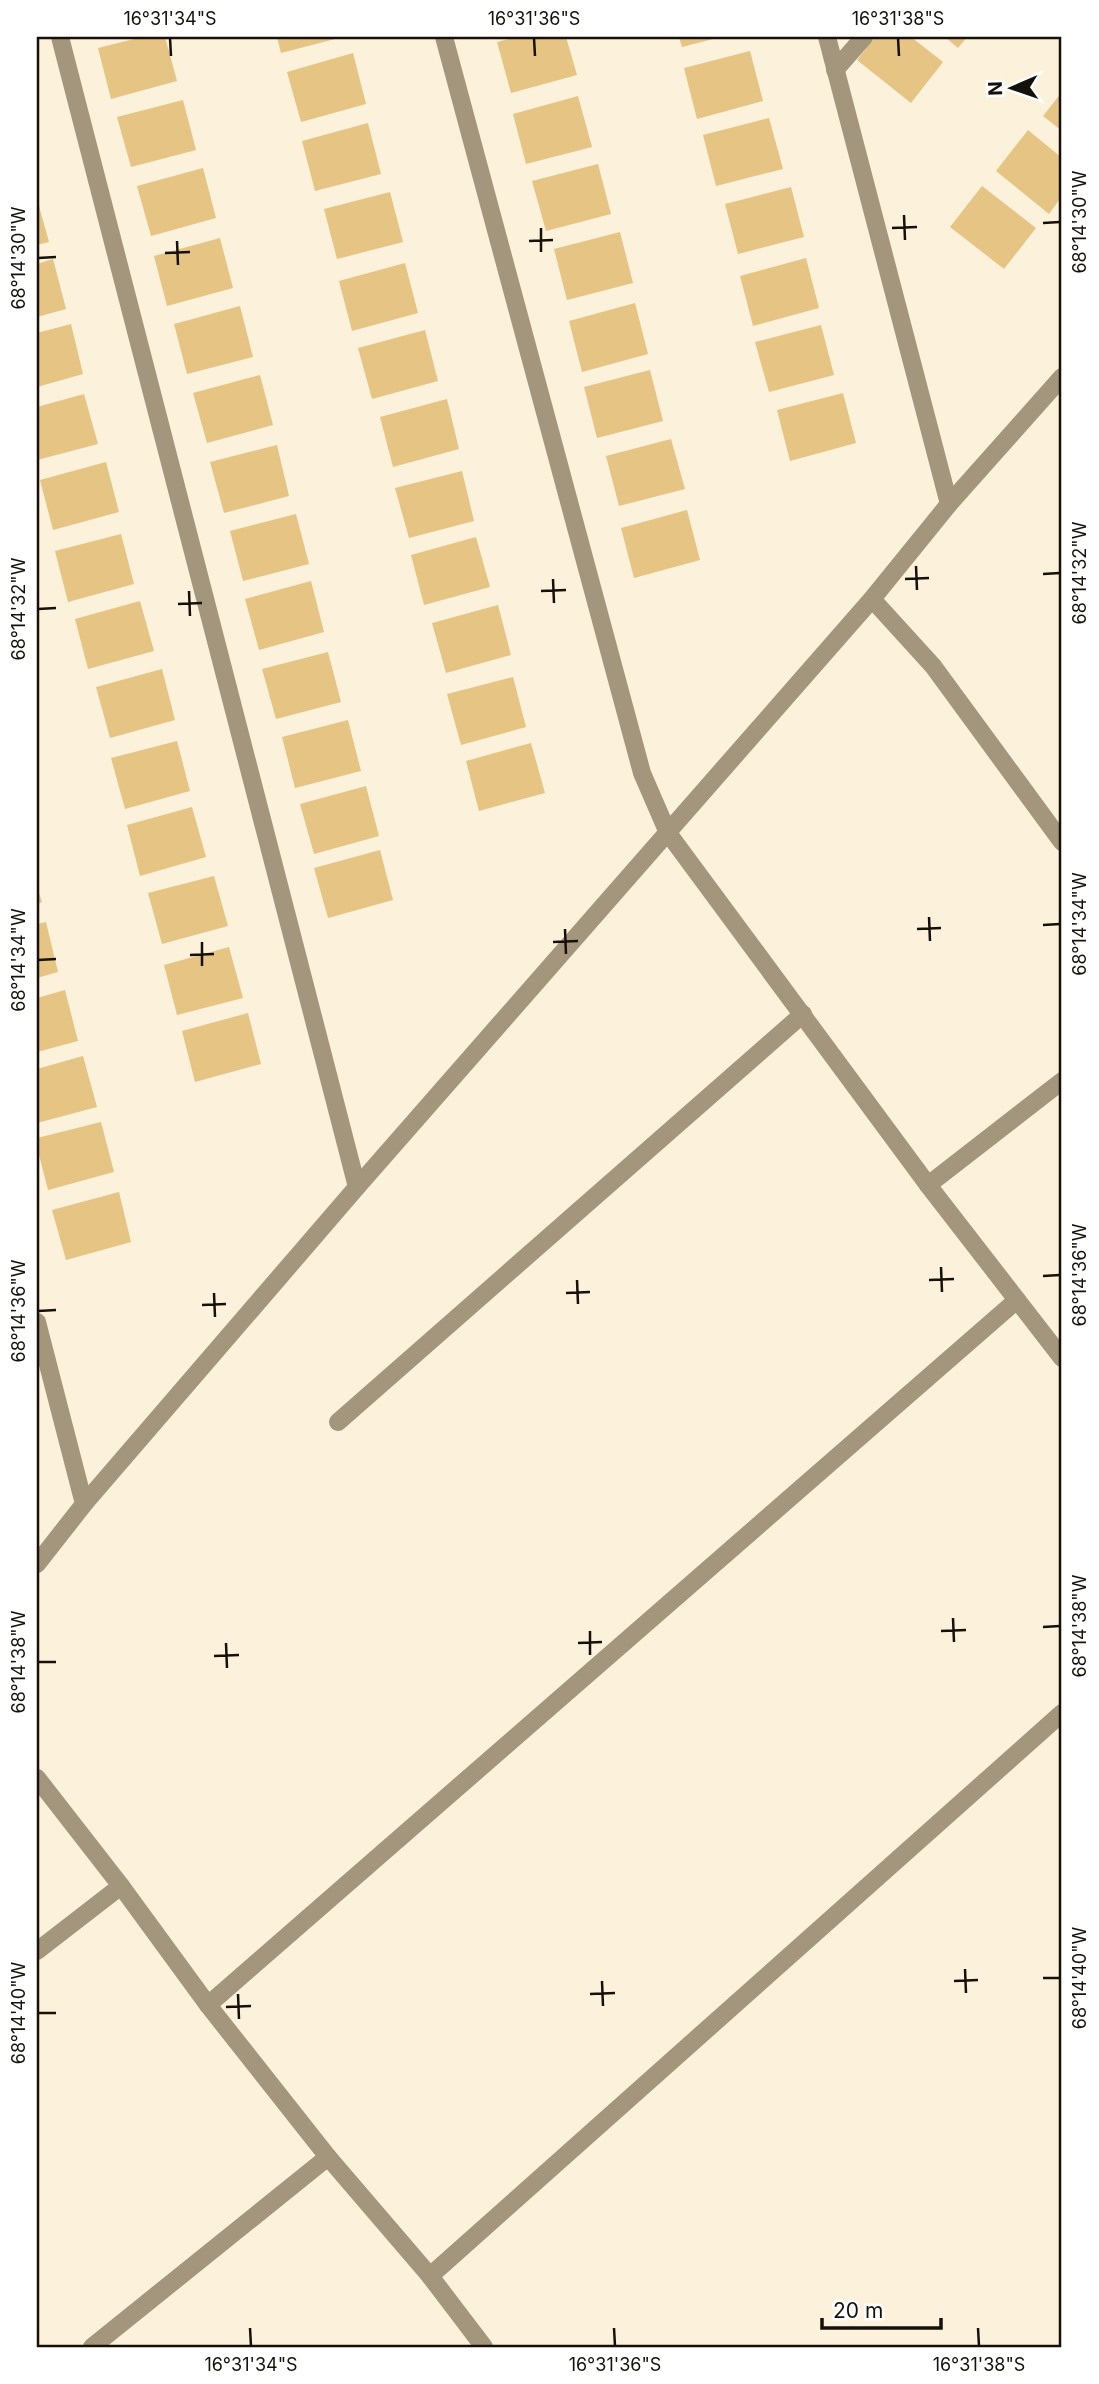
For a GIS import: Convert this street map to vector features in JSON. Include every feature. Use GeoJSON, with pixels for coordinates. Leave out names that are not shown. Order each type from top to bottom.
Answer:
{"type":"FeatureCollection","features":[{"type":"Feature","properties":{"kind":"street"},"geometry":{"type":"LineString","coordinates":[[60,37],[358,1186]]}},
{"type":"Feature","properties":{"kind":"street"},"geometry":{"type":"LineString","coordinates":[[444,37],[642,773],[668,832],[928,1185],[1062,1358]]}},
{"type":"Feature","properties":{"kind":"street"},"geometry":{"type":"LineString","coordinates":[[827,37],[950,503]]}},
{"type":"Feature","properties":{"kind":"street"},"geometry":{"type":"LineString","coordinates":[[835,69],[864,37]]}},
{"type":"Feature","properties":{"kind":"street"},"geometry":{"type":"LineString","coordinates":[[37,1564],[84,1504],[358,1186],[872,599],[950,503],[1062,377]]}},
{"type":"Feature","properties":{"kind":"street"},"geometry":{"type":"LineString","coordinates":[[872,599],[933,666],[1062,842]]}},
{"type":"Feature","properties":{"kind":"street"},"geometry":{"type":"LineString","coordinates":[[338,1422],[803,1014]]}},
{"type":"Feature","properties":{"kind":"street"},"geometry":{"type":"LineString","coordinates":[[928,1185],[1062,1082]]}},
{"type":"Feature","properties":{"kind":"street"},"geometry":{"type":"LineString","coordinates":[[208,2005],[1017,1300]]}},
{"type":"Feature","properties":{"kind":"street"},"geometry":{"type":"LineString","coordinates":[[37,1322],[84,1504]]}},
{"type":"Feature","properties":{"kind":"street"},"geometry":{"type":"LineString","coordinates":[[430,2276],[1062,1713]]}},
{"type":"Feature","properties":{"kind":"street"},"geometry":{"type":"LineString","coordinates":[[37,1778],[121,1886],[208,2005],[328,2157],[430,2276],[484,2347]]}},
{"type":"Feature","properties":{"kind":"street"},"geometry":{"type":"LineString","coordinates":[[37,1951],[121,1886]]}},
{"type":"Feature","properties":{"kind":"street"},"geometry":{"type":"LineString","coordinates":[[92,2347],[328,2157]]}},
{"type":"Feature","properties":{"kind":"building"},"geometry":{"type":"Polygon","coordinates":[[[142,37],[165,37],[177,81],[111,99],[98,48],[142,37]]]}},
{"type":"Feature","properties":{"kind":"building"},"geometry":{"type":"Polygon","coordinates":[[[277,37],[339,37],[339,38],[281,53],[277,37]]]}},
{"type":"Feature","properties":{"kind":"building"},"geometry":{"type":"Polygon","coordinates":[[[517,37],[566,37],[577,75],[511,93],[497,42],[517,37]]]}},
{"type":"Feature","properties":{"kind":"building"},"geometry":{"type":"Polygon","coordinates":[[[679,37],[717,37],[717,38],[682,47],[679,37]]]}},
{"type":"Feature","properties":{"kind":"building"},"geometry":{"type":"Polygon","coordinates":[[[875,37],[911,37],[943,62],[911,103],[857,60],[875,37]]]}},
{"type":"Feature","properties":{"kind":"building"},"geometry":{"type":"Polygon","coordinates":[[[945,37],[967,37],[958,48],[945,37]]]}},
{"type":"Feature","properties":{"kind":"building"},"geometry":{"type":"Polygon","coordinates":[[[750,51],[763,101],[697,119],[684,68],[750,51]]]}},
{"type":"Feature","properties":{"kind":"building"},"geometry":{"type":"Polygon","coordinates":[[[353,53],[366,104],[301,122],[287,72],[353,53]]]}},
{"type":"Feature","properties":{"kind":"building"},"geometry":{"type":"Polygon","coordinates":[[[1062,92],[1062,131],[1043,116],[1062,92]]]}},
{"type":"Feature","properties":{"kind":"building"},"geometry":{"type":"Polygon","coordinates":[[[578,96],[592,147],[526,164],[513,114],[578,96]]]}},
{"type":"Feature","properties":{"kind":"building"},"geometry":{"type":"Polygon","coordinates":[[[183,100],[196,150],[131,167],[117,117],[183,100]]]}},
{"type":"Feature","properties":{"kind":"building"},"geometry":{"type":"Polygon","coordinates":[[[769,118],[783,169],[716,186],[703,135],[769,118]]]}},
{"type":"Feature","properties":{"kind":"building"},"geometry":{"type":"Polygon","coordinates":[[[368,123],[381,174],[315,191],[302,141],[368,123]]]}},
{"type":"Feature","properties":{"kind":"building"},"geometry":{"type":"Polygon","coordinates":[[[1028,130],[1062,158],[1062,196],[1049,214],[996,171],[1028,130]]]}},
{"type":"Feature","properties":{"kind":"building"},"geometry":{"type":"Polygon","coordinates":[[[598,164],[611,214],[546,231],[532,181],[598,164]]]}},
{"type":"Feature","properties":{"kind":"building"},"geometry":{"type":"Polygon","coordinates":[[[203,168],[216,218],[151,236],[137,186],[203,168]]]}},
{"type":"Feature","properties":{"kind":"building"},"geometry":{"type":"Polygon","coordinates":[[[982,186],[1036,228],[1004,269],[950,227],[982,186]]]}},
{"type":"Feature","properties":{"kind":"building"},"geometry":{"type":"Polygon","coordinates":[[[791,187],[804,237],[738,254],[725,204],[791,187]]]}},
{"type":"Feature","properties":{"kind":"building"},"geometry":{"type":"Polygon","coordinates":[[[390,192],[403,242],[337,259],[324,209],[390,192]]]}},
{"type":"Feature","properties":{"kind":"building"},"geometry":{"type":"Polygon","coordinates":[[[37,199],[49,242],[37,245],[37,199]]]}},
{"type":"Feature","properties":{"kind":"building"},"geometry":{"type":"Polygon","coordinates":[[[620,232],[633,283],[567,300],[554,249],[620,232]]]}},
{"type":"Feature","properties":{"kind":"building"},"geometry":{"type":"Polygon","coordinates":[[[220,238],[233,288],[167,306],[154,256],[220,238]]]}},
{"type":"Feature","properties":{"kind":"building"},"geometry":{"type":"Polygon","coordinates":[[[806,258],[819,308],[753,326],[740,276],[806,258]]]}},
{"type":"Feature","properties":{"kind":"building"},"geometry":{"type":"Polygon","coordinates":[[[53,259],[66,309],[37,317],[37,264],[53,259]]]}},
{"type":"Feature","properties":{"kind":"building"},"geometry":{"type":"Polygon","coordinates":[[[405,263],[418,313],[352,331],[339,281],[405,263]]]}},
{"type":"Feature","properties":{"kind":"building"},"geometry":{"type":"Polygon","coordinates":[[[635,303],[648,354],[582,372],[569,321],[635,303]]]}},
{"type":"Feature","properties":{"kind":"building"},"geometry":{"type":"Polygon","coordinates":[[[240,306],[253,357],[187,374],[174,324],[240,306]]]}},
{"type":"Feature","properties":{"kind":"building"},"geometry":{"type":"Polygon","coordinates":[[[71,324],[83,374],[37,387],[37,333],[71,324]]]}},
{"type":"Feature","properties":{"kind":"building"},"geometry":{"type":"Polygon","coordinates":[[[821,325],[834,375],[769,392],[755,342],[821,325]]]}},
{"type":"Feature","properties":{"kind":"building"},"geometry":{"type":"Polygon","coordinates":[[[425,330],[438,381],[372,399],[358,348],[425,330]]]}},
{"type":"Feature","properties":{"kind":"building"},"geometry":{"type":"Polygon","coordinates":[[[650,370],[663,421],[597,438],[584,387],[650,370]]]}},
{"type":"Feature","properties":{"kind":"building"},"geometry":{"type":"Polygon","coordinates":[[[260,375],[273,425],[207,443],[193,393],[260,375]]]}},
{"type":"Feature","properties":{"kind":"building"},"geometry":{"type":"Polygon","coordinates":[[[843,393],[856,443],[790,461],[777,410],[843,393]]]}},
{"type":"Feature","properties":{"kind":"building"},"geometry":{"type":"Polygon","coordinates":[[[84,394],[98,444],[37,460],[37,407],[84,394]]]}},
{"type":"Feature","properties":{"kind":"building"},"geometry":{"type":"Polygon","coordinates":[[[447,399],[459,449],[393,467],[380,417],[447,399]]]}},
{"type":"Feature","properties":{"kind":"building"},"geometry":{"type":"Polygon","coordinates":[[[671,439],[685,489],[619,506],[606,456],[671,439]]]}},
{"type":"Feature","properties":{"kind":"building"},"geometry":{"type":"Polygon","coordinates":[[[277,445],[289,496],[224,513],[210,462],[277,445]]]}},
{"type":"Feature","properties":{"kind":"building"},"geometry":{"type":"Polygon","coordinates":[[[106,462],[119,512],[53,530],[40,480],[106,462]]]}},
{"type":"Feature","properties":{"kind":"building"},"geometry":{"type":"Polygon","coordinates":[[[462,471],[474,521],[409,538],[395,488],[462,471]]]}},
{"type":"Feature","properties":{"kind":"building"},"geometry":{"type":"Polygon","coordinates":[[[687,510],[700,560],[634,578],[621,528],[687,510]]]}},
{"type":"Feature","properties":{"kind":"building"},"geometry":{"type":"Polygon","coordinates":[[[296,514],[309,564],[243,581],[230,531],[296,514]]]}},
{"type":"Feature","properties":{"kind":"building"},"geometry":{"type":"Polygon","coordinates":[[[121,534],[134,584],[68,602],[55,551],[121,534]]]}},
{"type":"Feature","properties":{"kind":"building"},"geometry":{"type":"Polygon","coordinates":[[[476,537],[490,587],[424,605],[411,555],[476,537]]]}},
{"type":"Feature","properties":{"kind":"building"},"geometry":{"type":"Polygon","coordinates":[[[311,581],[324,632],[259,650],[245,599],[311,581]]]}},
{"type":"Feature","properties":{"kind":"building"},"geometry":{"type":"Polygon","coordinates":[[[140,601],[154,651],[88,669],[75,619],[140,601]]]}},
{"type":"Feature","properties":{"kind":"building"},"geometry":{"type":"Polygon","coordinates":[[[498,605],[511,655],[446,673],[432,623],[498,605]]]}},
{"type":"Feature","properties":{"kind":"building"},"geometry":{"type":"Polygon","coordinates":[[[328,652],[341,702],[276,719],[262,669],[328,652]]]}},
{"type":"Feature","properties":{"kind":"building"},"geometry":{"type":"Polygon","coordinates":[[[162,669],[175,720],[110,738],[96,687],[162,669]]]}},
{"type":"Feature","properties":{"kind":"building"},"geometry":{"type":"Polygon","coordinates":[[[513,677],[526,727],[461,745],[447,694],[513,677]]]}},
{"type":"Feature","properties":{"kind":"building"},"geometry":{"type":"Polygon","coordinates":[[[348,720],[361,771],[295,788],[282,737],[348,720]]]}},
{"type":"Feature","properties":{"kind":"building"},"geometry":{"type":"Polygon","coordinates":[[[177,741],[190,791],[125,809],[111,758],[177,741]]]}},
{"type":"Feature","properties":{"kind":"building"},"geometry":{"type":"Polygon","coordinates":[[[531,743],[545,793],[479,811],[466,761],[531,743]]]}},
{"type":"Feature","properties":{"kind":"building"},"geometry":{"type":"Polygon","coordinates":[[[366,786],[379,836],[314,854],[300,804],[366,786]]]}},
{"type":"Feature","properties":{"kind":"building"},"geometry":{"type":"Polygon","coordinates":[[[192,807],[206,857],[140,876],[127,825],[192,807]]]}},
{"type":"Feature","properties":{"kind":"building"},"geometry":{"type":"Polygon","coordinates":[[[380,850],[393,900],[328,918],[314,868],[380,850]]]}},
{"type":"Feature","properties":{"kind":"building"},"geometry":{"type":"Polygon","coordinates":[[[214,876],[228,926],[162,944],[148,893],[214,876]]]}},
{"type":"Feature","properties":{"kind":"building"},"geometry":{"type":"Polygon","coordinates":[[[37,887],[42,902],[37,904],[37,887]]]}},
{"type":"Feature","properties":{"kind":"building"},"geometry":{"type":"Polygon","coordinates":[[[46,922],[58,972],[37,978],[37,924],[46,922]]]}},
{"type":"Feature","properties":{"kind":"building"},"geometry":{"type":"Polygon","coordinates":[[[229,947],[243,998],[177,1015],[164,965],[229,947]]]}},
{"type":"Feature","properties":{"kind":"building"},"geometry":{"type":"Polygon","coordinates":[[[65,990],[78,1041],[37,1052],[37,998],[65,990]]]}},
{"type":"Feature","properties":{"kind":"building"},"geometry":{"type":"Polygon","coordinates":[[[248,1013],[261,1064],[195,1082],[182,1031],[248,1013]]]}},
{"type":"Feature","properties":{"kind":"building"},"geometry":{"type":"Polygon","coordinates":[[[83,1056],[97,1107],[37,1123],[37,1069],[83,1056]]]}},
{"type":"Feature","properties":{"kind":"building"},"geometry":{"type":"Polygon","coordinates":[[[101,1122],[114,1172],[48,1190],[37,1138],[101,1122]]]}},
{"type":"Feature","properties":{"kind":"building"},"geometry":{"type":"Polygon","coordinates":[[[119,1192],[131,1242],[66,1260],[52,1210],[119,1192]]]}}]}
